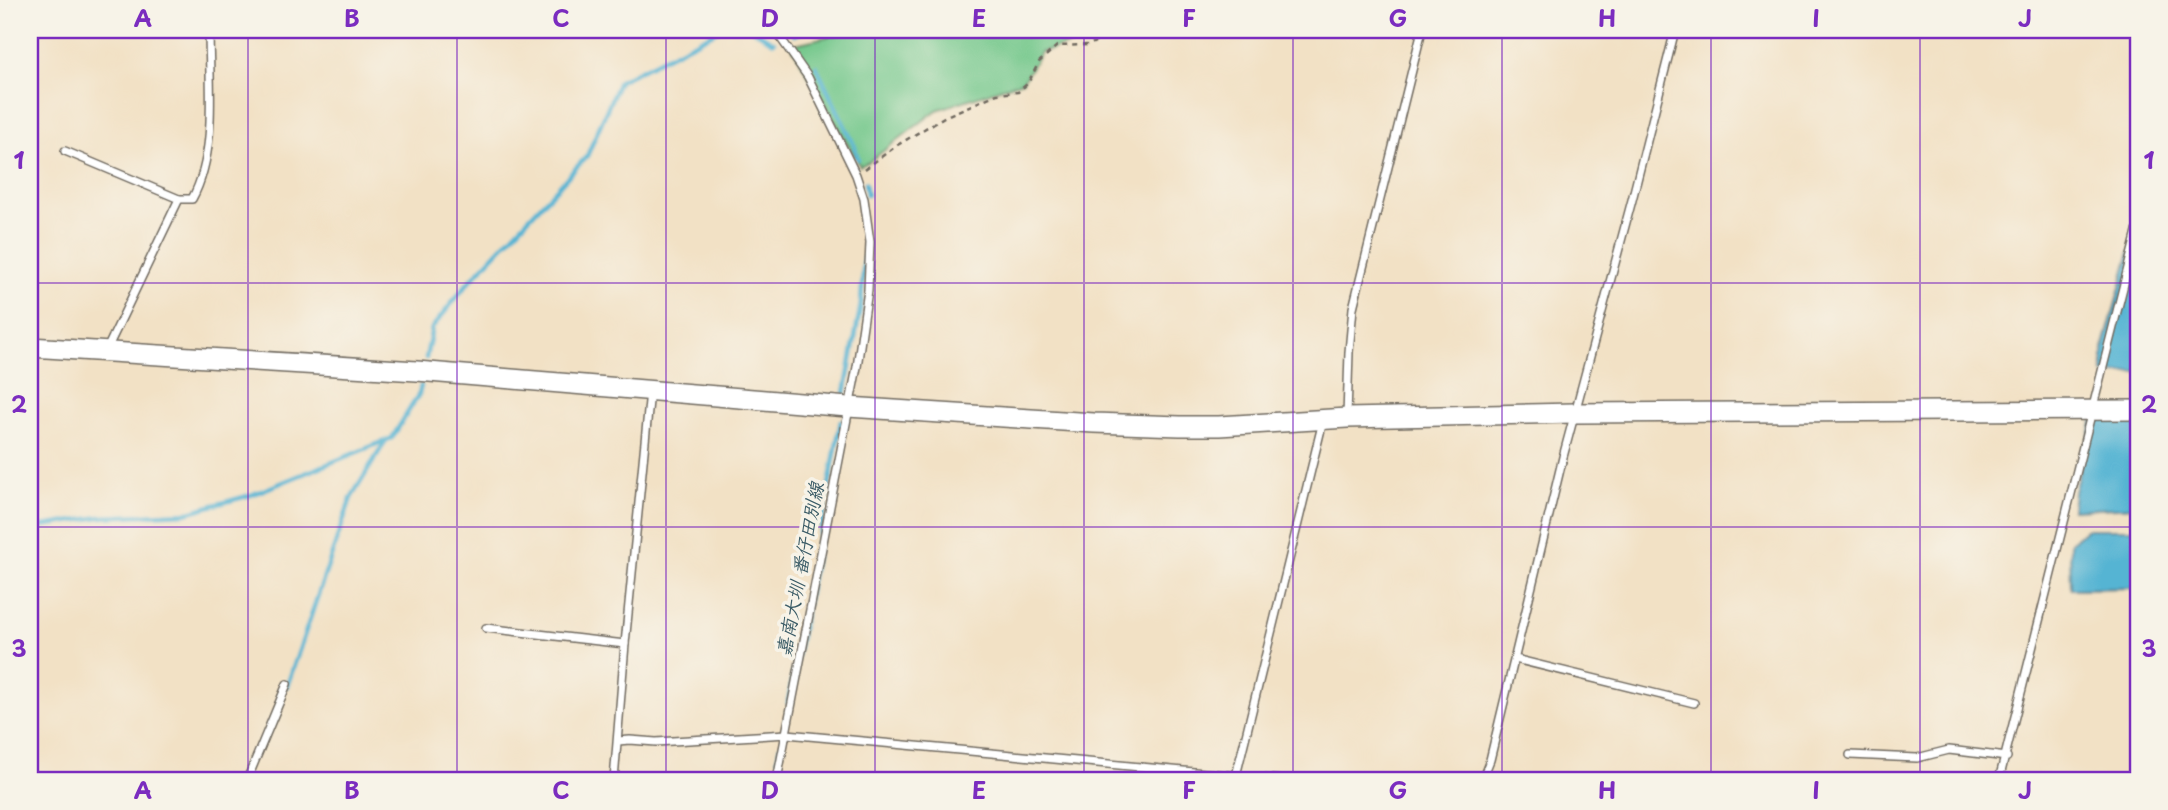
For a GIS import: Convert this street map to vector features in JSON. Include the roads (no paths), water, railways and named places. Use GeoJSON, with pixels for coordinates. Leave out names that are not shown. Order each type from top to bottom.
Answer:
{"type":"FeatureCollection","features":[{"type":"Feature","properties":{"kind":"street"},"geometry":{"type":"LineString","coordinates":[[30,347],[417,371],[848,407],[1180,426],[1347,418],[1575,413],[2138,410]]}},
{"type":"Feature","properties":{"kind":"lane"},"geometry":{"type":"LineString","coordinates":[[65,151],[179,200],[192,199],[201,183],[209,146],[209,30]]}},
{"type":"Feature","properties":{"kind":"lane"},"geometry":{"type":"LineString","coordinates":[[775,30],[808,77],[856,175],[864,199],[870,242],[868,290],[857,367],[777,780]]}},
{"type":"Feature","properties":{"kind":"lane"},"geometry":{"type":"LineString","coordinates":[[1347,418],[1353,308],[1422,30]]}},
{"type":"Feature","properties":{"kind":"lane"},"geometry":{"type":"LineString","coordinates":[[1482,780],[1490,760],[1575,413],[1675,30]]}},
{"type":"Feature","properties":{"kind":"lane"},"geometry":{"type":"LineString","coordinates":[[105,352],[179,200]]}},
{"type":"Feature","properties":{"kind":"lane"},"geometry":{"type":"LineString","coordinates":[[1999,780],[2007,757],[2138,228]]}},
{"type":"Feature","properties":{"kind":"lane"},"geometry":{"type":"LineString","coordinates":[[614,780],[650,390]]}},
{"type":"Feature","properties":{"kind":"lane"},"geometry":{"type":"LineString","coordinates":[[1235,778],[1323,419]]}},
{"type":"Feature","properties":{"kind":"lane"},"geometry":{"type":"LineString","coordinates":[[486,628],[625,644]]}},
{"type":"Feature","properties":{"kind":"lane"},"geometry":{"type":"LineString","coordinates":[[1515,659],[1694,703]]}},
{"type":"Feature","properties":{"kind":"lane"},"geometry":{"type":"LineString","coordinates":[[247,780],[286,684]]}},
{"type":"Feature","properties":{"kind":"lane"},"geometry":{"type":"LineString","coordinates":[[618,741],[656,742],[786,734],[1235,778],[1280,780]]}},
{"type":"Feature","properties":{"kind":"lane"},"geometry":{"type":"LineString","coordinates":[[1850,755],[1917,758],[1949,750],[2007,757]]}},
{"type":"Feature","properties":{"kind":"water"},"geometry":{"type":"Polygon","coordinates":[[[2135,234],[2138,234],[2138,372],[2103,374],[2103,349],[2135,234]]]}},
{"type":"Feature","properties":{"kind":"water"},"geometry":{"type":"Polygon","coordinates":[[[2138,410],[2138,507],[2072,510],[2074,492],[2095,412],[2138,410]]]}},
{"type":"Feature","properties":{"kind":"water"},"geometry":{"type":"Polygon","coordinates":[[[2086,529],[2138,529],[2138,588],[2071,589],[2070,543],[2086,529]]]}},
{"type":"Feature","properties":{"kind":"waterway"},"geometry":{"type":"LineString","coordinates":[[426,358],[432,328],[468,283],[587,156],[619,81],[719,30]]}},
{"type":"Feature","properties":{"kind":"waterway"},"geometry":{"type":"LineString","coordinates":[[753,30],[774,42]]}},
{"type":"Feature","properties":{"kind":"waterway"},"geometry":{"type":"LineString","coordinates":[[794,35],[807,30]]}},
{"type":"Feature","properties":{"kind":"waterway","name":"嘉南大圳 番仔田別線"},"geometry":{"type":"LineString","coordinates":[[816,66],[855,147],[858,159]]}},
{"type":"Feature","properties":{"kind":"waterway","name":"嘉南大圳 番仔田別線"},"geometry":{"type":"LineString","coordinates":[[865,183],[867,195]]}},
{"type":"Feature","properties":{"kind":"waterway","name":"嘉南大圳 番仔田別線"},"geometry":{"type":"LineString","coordinates":[[845,393],[861,304],[864,258]]}},
{"type":"Feature","properties":{"kind":"waterway"},"geometry":{"type":"LineString","coordinates":[[30,528],[100,517],[185,513],[251,495],[392,438],[419,394],[421,386]]}},
{"type":"Feature","properties":{"kind":"waterway","name":"嘉南大圳 番仔田別線"},"geometry":{"type":"LineString","coordinates":[[788,703],[841,421]]}},
{"type":"Feature","properties":{"kind":"waterway"},"geometry":{"type":"LineString","coordinates":[[287,686],[351,498],[385,442]]}},
{"type":"Feature","properties":{"kind":"waterway","name":"嘉南大圳 番仔田別線"},"geometry":{"type":"LineString","coordinates":[[778,759],[780,747]]}}]}
